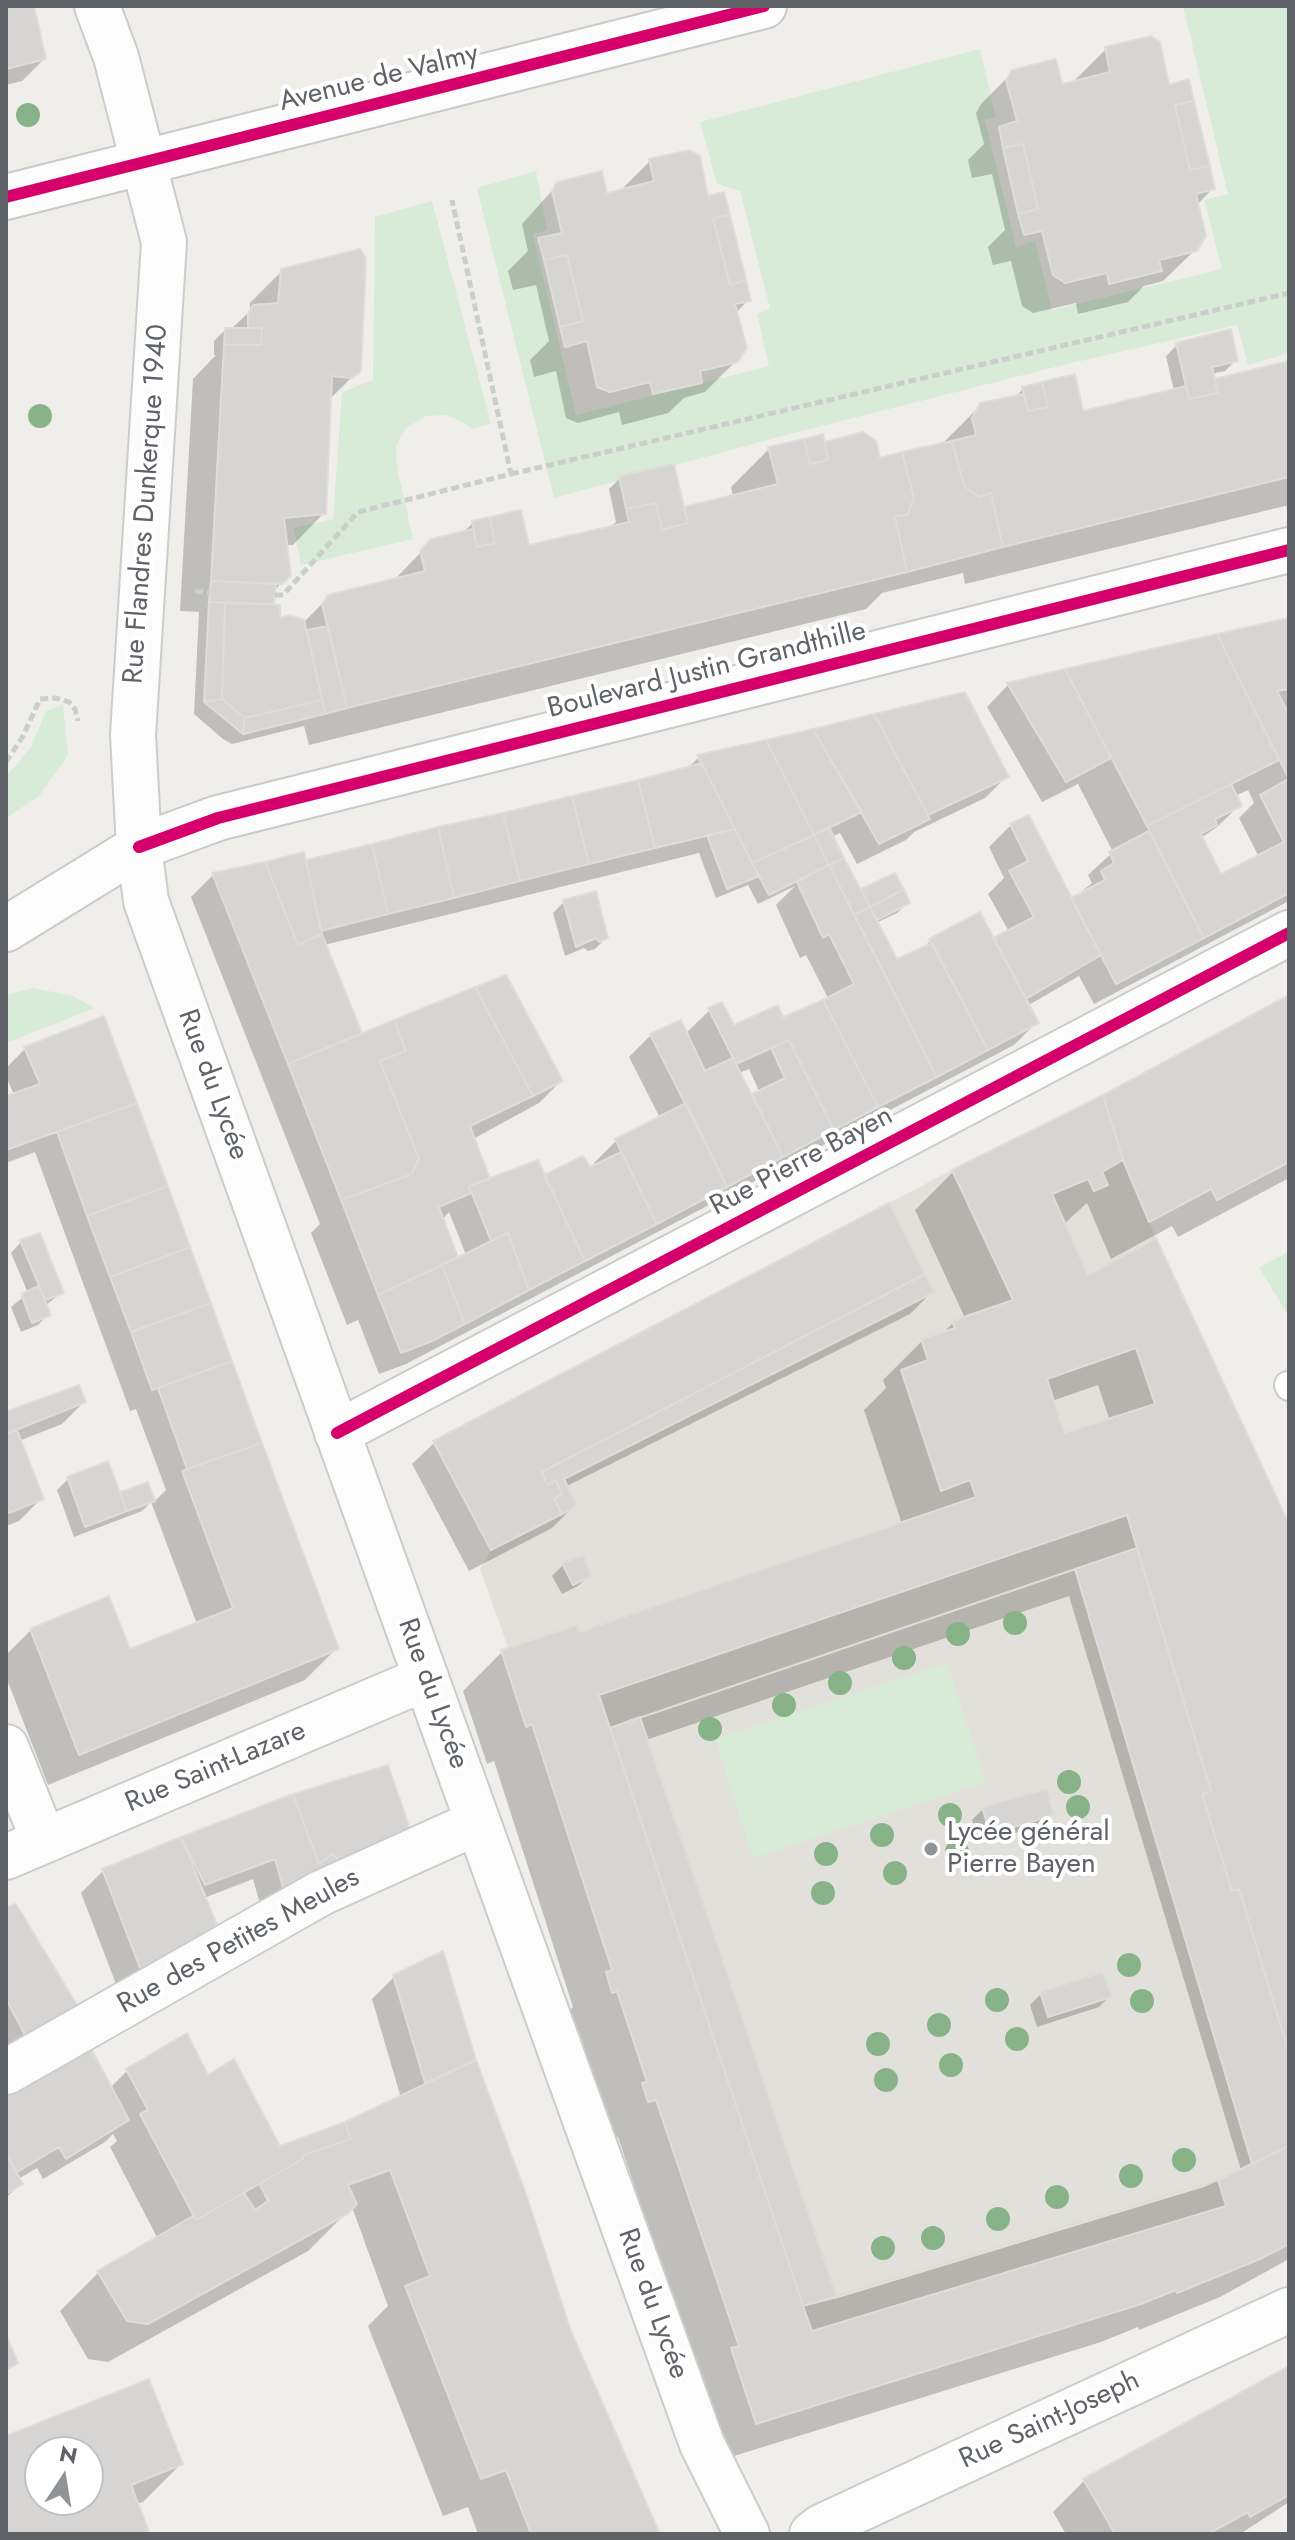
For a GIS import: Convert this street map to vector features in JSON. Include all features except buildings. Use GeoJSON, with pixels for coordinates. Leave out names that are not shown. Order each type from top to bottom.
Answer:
{"type":"FeatureCollection","features":[{"type":"Feature","properties":{"kind":"street","name":"Rue Flandres Dunkerque 1940"},"geometry":{"type":"LineString","coordinates":[[97,6],[116,57],[164,242],[133,735],[139,847]]}},
{"type":"Feature","properties":{"kind":"street","name":"Avenue de Valmy"},"geometry":{"type":"LineString","coordinates":[[6,197],[764,6]]}},
{"type":"Feature","properties":{"kind":"street","name":"Boulevard Justin Grandthille"},"geometry":{"type":"LineString","coordinates":[[6,929],[139,847],[218,818],[1289,550]]}},
{"type":"Feature","properties":{"kind":"street","name":"Rue du Lycée"},"geometry":{"type":"LineString","coordinates":[[139,847],[146,901],[337,1433],[702,2444],[747,2534]]}},
{"type":"Feature","properties":{"kind":"street","name":"Rue Pierre Bayen"},"geometry":{"type":"LineString","coordinates":[[337,1433],[1289,933]]}},
{"type":"Feature","properties":{"kind":"street","name":"Rue Saint-Lazare"},"geometry":{"type":"LineString","coordinates":[[25,1849],[426,1678]]}},
{"type":"Feature","properties":{"kind":"street"},"geometry":{"type":"LineString","coordinates":[[6,1747],[25,1849]]}},
{"type":"Feature","properties":{"kind":"street","name":"Rue des Petites Meules"},"geometry":{"type":"LineString","coordinates":[[6,2072],[321,1893],[478,1822]]}},
{"type":"Feature","properties":{"kind":"street","name":"Rue Saint-Joseph"},"geometry":{"type":"LineString","coordinates":[[812,2534],[821,2527],[1289,2310]]}},
{"type":"Feature","properties":{"kind":"path"},"geometry":{"type":"LineString","coordinates":[[452,200],[511,474]]}},
{"type":"Feature","properties":{"kind":"path"},"geometry":{"type":"LineString","coordinates":[[275,595],[283,595],[358,512],[1289,293]]}},
{"type":"Feature","properties":{"kind":"path"},"geometry":{"type":"LineString","coordinates":[[6,762],[23,736],[40,699],[55,698],[69,702],[75,709],[83,733]]}},
{"type":"Feature","properties":{"kind":"shaded area","name":"Lycée général Pierre Bayen"},"geometry":{"type":"Polygon","coordinates":[[[1103,1095],[1123,1160],[1156,1238],[1289,1524],[1289,2244],[1177,2293],[1176,2290],[1141,2304],[1016,2342],[731,2348],[739,2345],[656,2101],[648,2102],[642,2083],[647,2081],[617,1992],[612,1993],[606,1972],[612,1970],[533,1725],[526,1727],[501,1650],[508,1647],[480,1569],[491,1550],[433,1441],[952,1170],[1103,1095]]]}},
{"type":"Feature","properties":{"kind":"green space"},"geometry":{"type":"Polygon","coordinates":[[[1183,6],[1289,6],[1289,353],[1248,365],[1237,325],[786,435],[554,498],[477,188],[536,171],[547,230],[533,234],[576,415],[769,366],[757,314],[770,308],[740,191],[717,184],[700,122],[980,49],[996,118],[985,120],[1016,247],[1035,241],[1052,310],[1222,269],[1204,200],[1228,194],[1183,6]]]}},
{"type":"Feature","properties":{"kind":"green space"},"geometry":{"type":"Polygon","coordinates":[[[432,201],[491,424],[472,429],[445,415],[426,416],[406,428],[396,446],[397,467],[413,539],[301,565],[294,528],[333,519],[342,392],[373,380],[375,217],[432,201]]]}},
{"type":"Feature","properties":{"kind":"green space"},"geometry":{"type":"Polygon","coordinates":[[[63,705],[68,755],[39,796],[6,818],[6,777],[31,747],[46,711],[63,705]]]}},
{"type":"Feature","properties":{"kind":"green space"},"geometry":{"type":"Polygon","coordinates":[[[33,988],[73,996],[95,1008],[6,1043],[6,995],[33,988]]]}},
{"type":"Feature","properties":{"kind":"green space"},"geometry":{"type":"Polygon","coordinates":[[[1289,1252],[1289,1317],[1259,1267],[1289,1252]]]}},
{"type":"Feature","properties":{"kind":"green space"},"geometry":{"type":"Polygon","coordinates":[[[947,1663],[986,1782],[753,1858],[715,1739],[947,1663]]]}},
{"type":"Feature","properties":{"kind":"cycle path"},"geometry":{"type":"LineString","coordinates":[[6,197],[764,6]]}},
{"type":"Feature","properties":{"kind":"cycle path"},"geometry":{"type":"LineString","coordinates":[[139,847],[218,818],[1289,550]]}},
{"type":"Feature","properties":{"kind":"cycle path"},"geometry":{"type":"LineString","coordinates":[[337,1433],[1289,933]]}},
{"type":"Feature","properties":{"kind":"place","name":"Lycée général Pierre Bayen"},"geometry":{"type":"Point","coordinates":[931,1849]}}]}
